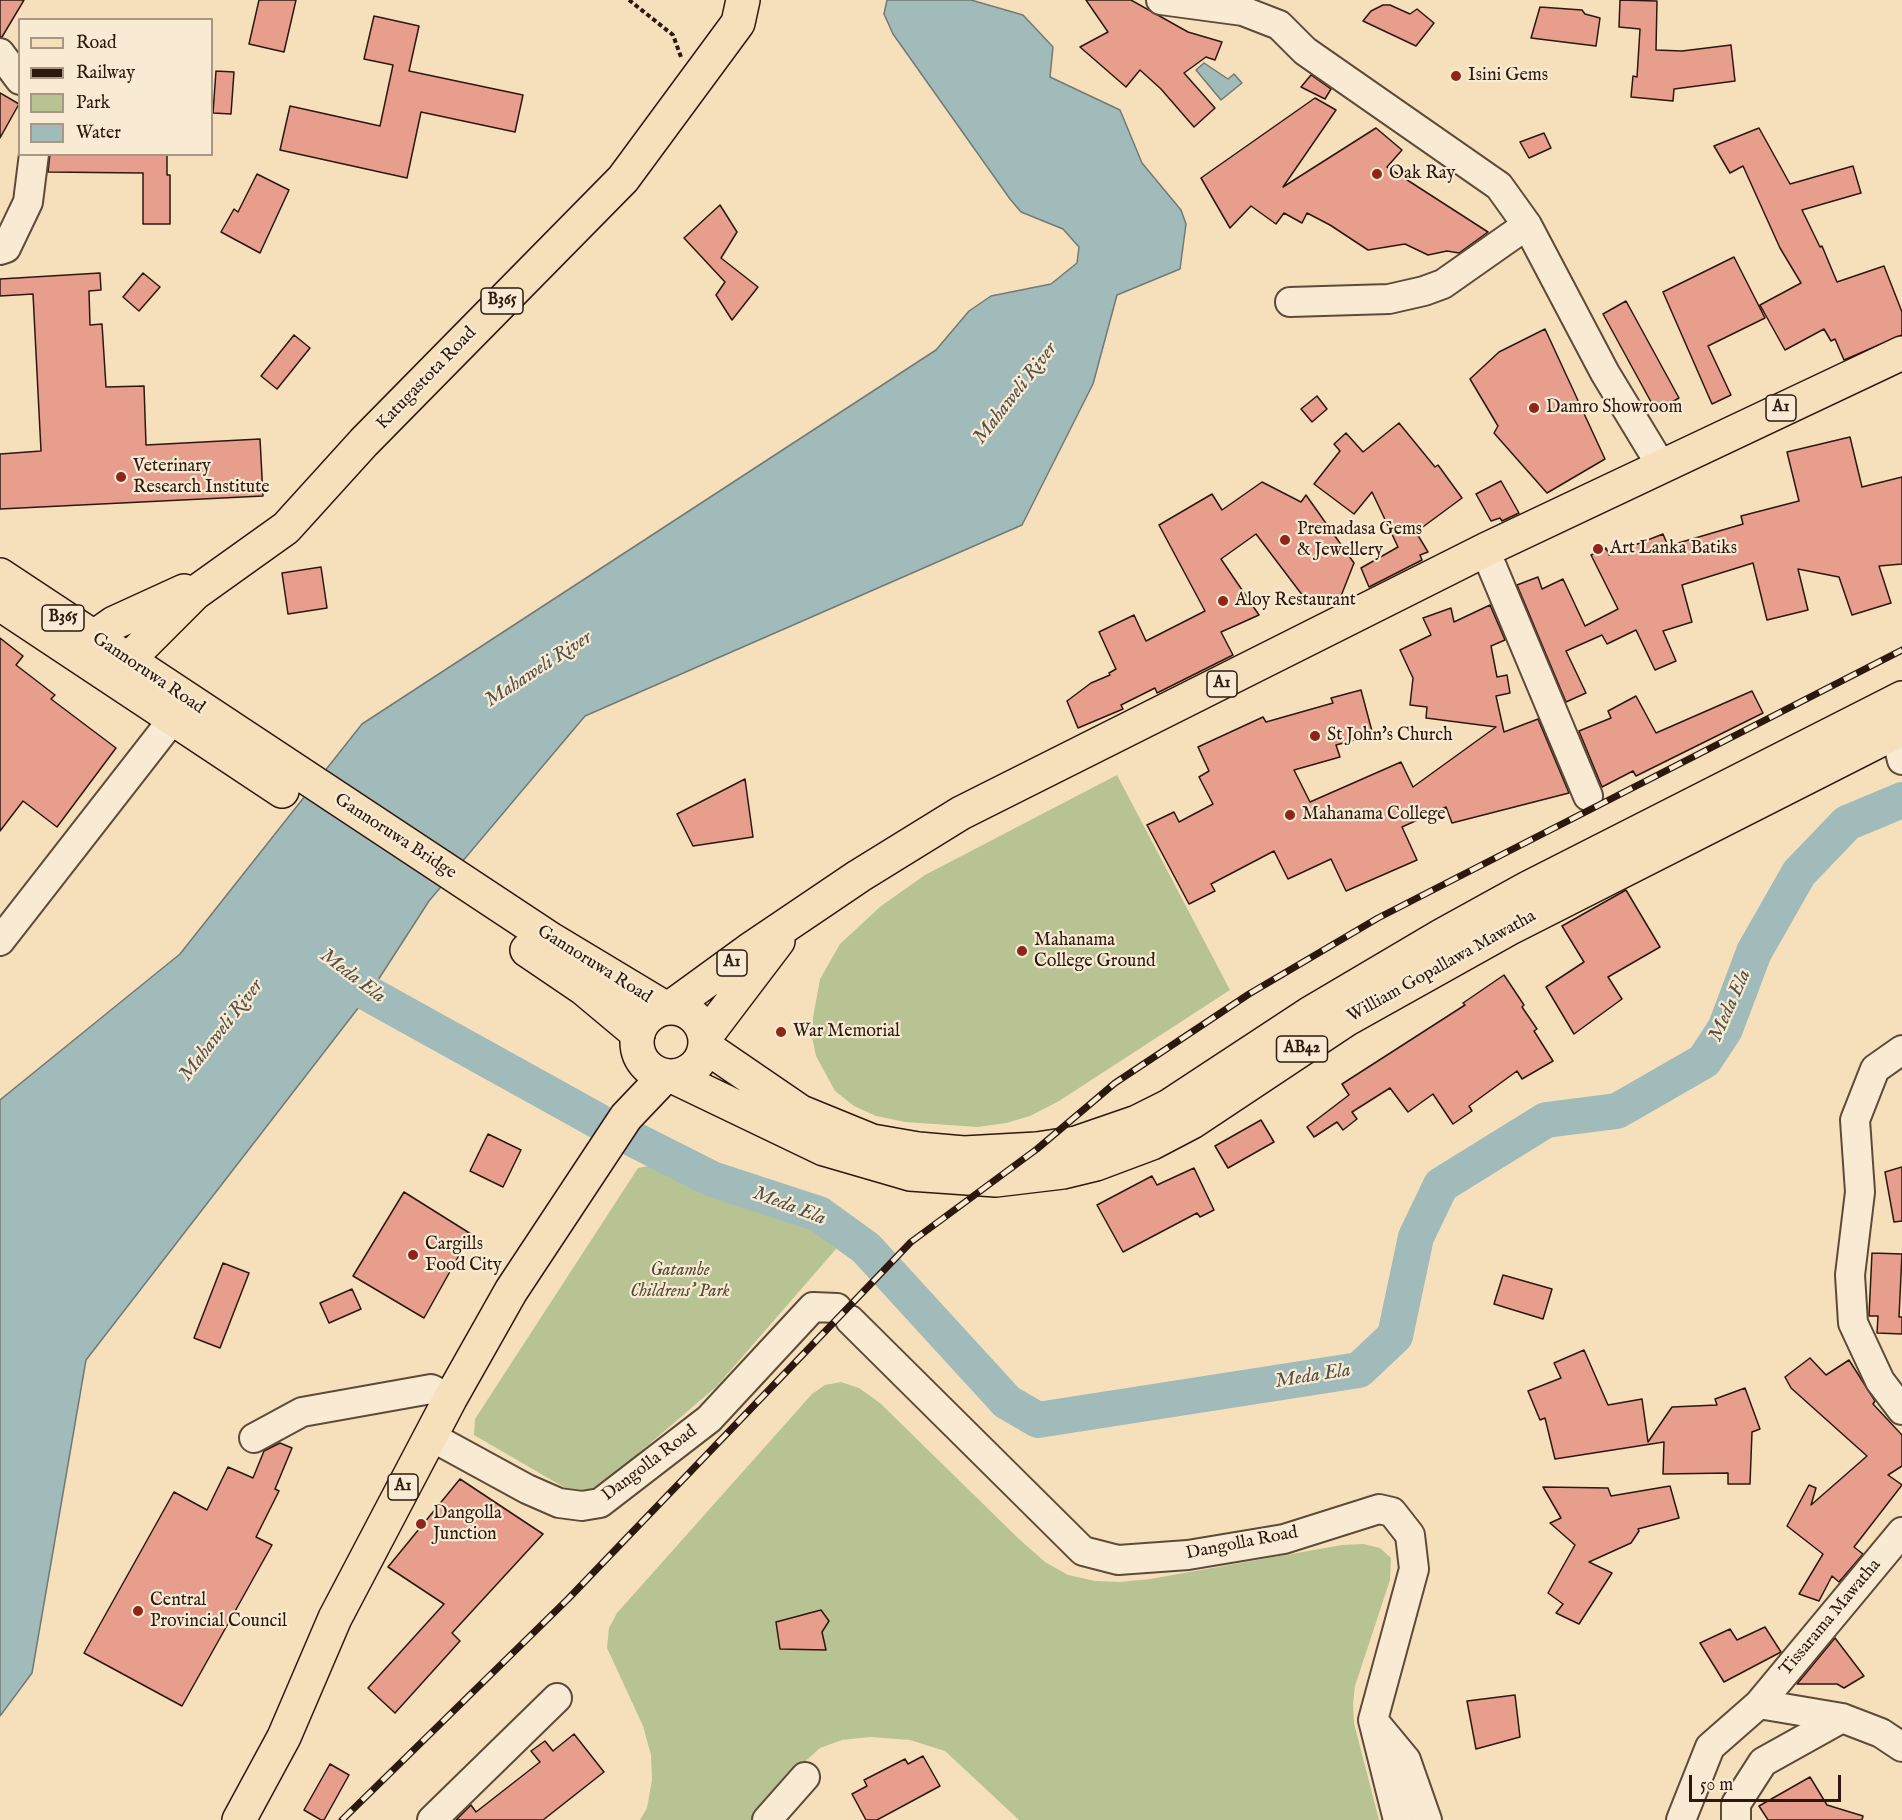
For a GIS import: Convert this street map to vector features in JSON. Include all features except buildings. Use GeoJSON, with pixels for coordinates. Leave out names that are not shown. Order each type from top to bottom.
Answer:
{"type":"FeatureCollection","features":[{"type":"Feature","properties":{"kind":"main road","name":"Katugastota Road"},"geometry":{"type":"LineString","coordinates":[[121,669],[168,616],[195,593],[286,528],[372,434],[623,179],[738,23],[743,0]]}},
{"type":"Feature","properties":{"kind":"main road","name":"A1"},"geometry":{"type":"LineString","coordinates":[[668,1008],[859,876],[961,813],[1030,781],[1485,550],[1902,353]]}},
{"type":"Feature","properties":{"kind":"main road","name":"Katugastota Road"},"geometry":{"type":"LineString","coordinates":[[87,647],[114,623],[224,572]]}},
{"type":"Feature","properties":{"kind":"main road","name":"Gannoruwa Road"},"geometry":{"type":"LineString","coordinates":[[0,575],[87,647]]}},
{"type":"Feature","properties":{"kind":"main road","name":"Gannoruwa Road"},"geometry":{"type":"LineString","coordinates":[[0,604],[87,647],[260,763]]}},
{"type":"Feature","properties":{"kind":"main road","name":"William Gopallawa Mawatha"},"geometry":{"type":"LineString","coordinates":[[706,1042],[801,1112],[872,1141],[918,1149],[964,1153],[1037,1149],[1087,1140],[1137,1122],[1168,1106],[1368,978],[1518,893],[1902,698]]}},
{"type":"Feature","properties":{"kind":"main road","name":"William Gopallawa Mawatha"},"geometry":{"type":"LineString","coordinates":[[670,1076],[824,1149],[910,1174],[996,1179],[1063,1172],[1096,1164],[1152,1143],[1192,1122],[1347,1019],[1508,929],[1900,740]]}},
{"type":"Feature","properties":{"kind":"main road","name":"Gannoruwa Bridge"},"geometry":{"type":"LineString","coordinates":[[260,763],[518,930]]}},
{"type":"Feature","properties":{"kind":"main road","name":"A1"},"geometry":{"type":"LineString","coordinates":[[706,1042],[794,921]]}},
{"type":"Feature","properties":{"kind":"main road","name":"Gannoruwa Road"},"geometry":{"type":"LineString","coordinates":[[518,930],[595,968],[668,1008]]}},
{"type":"Feature","properties":{"kind":"main road","name":"Gannoruwa Road"},"geometry":{"type":"LineString","coordinates":[[518,930],[583,988],[638,1043]]}},
{"type":"Feature","properties":{"kind":"main road"},"geometry":{"type":"LineString","coordinates":[[668,1008],[683,1009],[694,1016],[706,1042],[700,1061],[689,1072],[670,1076],[653,1072],[644,1063],[638,1043],[643,1022],[653,1013],[668,1008]]}},
{"type":"Feature","properties":{"kind":"main road","name":"A1"},"geometry":{"type":"LineString","coordinates":[[626,1117],[638,1043]]}},
{"type":"Feature","properties":{"kind":"main road","name":"A1"},"geometry":{"type":"LineString","coordinates":[[240,1820],[284,1737],[335,1618],[430,1436],[511,1291],[626,1117],[670,1076]]}},
{"type":"Feature","properties":{"kind":"street"},"geometry":{"type":"LineString","coordinates":[[1161,0],[1243,11],[1279,25],[1305,51],[1498,186],[1527,225],[1605,373],[1662,467]]}},
{"type":"Feature","properties":{"kind":"street"},"geometry":{"type":"LineString","coordinates":[[0,53],[18,77]]}},
{"type":"Feature","properties":{"kind":"street"},"geometry":{"type":"LineString","coordinates":[[0,250],[6,248],[28,202],[34,156]]}},
{"type":"Feature","properties":{"kind":"street"},"geometry":{"type":"LineString","coordinates":[[1290,302],[1389,299],[1424,291],[1443,284],[1527,225]]}},
{"type":"Feature","properties":{"kind":"street"},"geometry":{"type":"LineString","coordinates":[[1485,550],[1588,796]]}},
{"type":"Feature","properties":{"kind":"street"},"geometry":{"type":"LineString","coordinates":[[0,941],[181,709]]}},
{"type":"Feature","properties":{"kind":"street"},"geometry":{"type":"LineString","coordinates":[[1902,1050],[1875,1069],[1855,1120],[1860,1192],[1850,1275],[1852,1323],[1880,1381],[1902,1410]]}},
{"type":"Feature","properties":{"kind":"street","name":"Dangolla Road"},"geometry":{"type":"LineString","coordinates":[[430,1436],[527,1489],[559,1503],[582,1506],[600,1503],[709,1419],[813,1307],[843,1314],[1083,1551],[1118,1560],[1188,1555],[1284,1539],[1379,1509],[1392,1512],[1410,1535],[1414,1569],[1373,1720]]}},
{"type":"Feature","properties":{"kind":"street"},"geometry":{"type":"LineString","coordinates":[[254,1438],[302,1412],[431,1389],[450,1399]]}},
{"type":"Feature","properties":{"kind":"street","name":"Tissarama Mawatha"},"geometry":{"type":"LineString","coordinates":[[1760,1704],[1902,1533]]}},
{"type":"Feature","properties":{"kind":"street"},"geometry":{"type":"LineString","coordinates":[[432,1820],[556,1698]]}},
{"type":"Feature","properties":{"kind":"street"},"geometry":{"type":"LineString","coordinates":[[1681,1820],[1710,1747],[1760,1704],[1842,1718],[1881,1733],[1902,1747]]}},
{"type":"Feature","properties":{"kind":"street"},"geometry":{"type":"LineString","coordinates":[[1736,1820],[1736,1804],[1763,1762],[1842,1718]]}},
{"type":"Feature","properties":{"kind":"street"},"geometry":{"type":"LineString","coordinates":[[1373,1720],[1398,1820]]}},
{"type":"Feature","properties":{"kind":"street"},"geometry":{"type":"LineString","coordinates":[[1373,1720],[1406,1760],[1426,1820]]}},
{"type":"Feature","properties":{"kind":"street"},"geometry":{"type":"LineString","coordinates":[[767,1820],[806,1777]]}},
{"type":"Feature","properties":{"kind":"path"},"geometry":{"type":"LineString","coordinates":[[629,0],[673,35],[691,86]]}},
{"type":"Feature","properties":{"kind":"green space","name":"Mahanama College Ground"},"geometry":{"type":"Polygon","coordinates":[[[1117,775],[1230,990],[1059,1101],[1030,1116],[1006,1123],[978,1127],[905,1122],[876,1116],[854,1106],[835,1091],[816,1056],[812,1037],[820,979],[840,944],[881,906],[925,875],[1117,775]]]}},
{"type":"Feature","properties":{"kind":"green space","name":"Gatambe Childrens' Park"},"geometry":{"type":"Polygon","coordinates":[[[654,1165],[829,1232],[836,1249],[717,1386],[598,1488],[579,1496],[474,1435],[475,1419],[638,1168],[654,1165]]]}},
{"type":"Feature","properties":{"kind":"green space"},"geometry":{"type":"Polygon","coordinates":[[[841,1382],[859,1388],[880,1403],[1019,1539],[1045,1562],[1068,1575],[1095,1581],[1120,1582],[1150,1579],[1342,1545],[1363,1544],[1380,1548],[1391,1558],[1390,1580],[1355,1686],[1353,1704],[1354,1723],[1379,1820],[1019,1820],[945,1751],[910,1740],[870,1737],[842,1740],[820,1748],[798,1768],[760,1820],[640,1820],[647,1808],[652,1780],[651,1755],[643,1726],[607,1648],[609,1628],[617,1613],[812,1394],[825,1385],[841,1382]]]}},
{"type":"Feature","properties":{"kind":"water","name":"Mahaweli River"},"geometry":{"type":"Polygon","coordinates":[[[887,0],[971,0],[1023,15],[1053,47],[1050,77],[1120,110],[1142,163],[1181,210],[1186,224],[1180,269],[1117,295],[1093,384],[1022,525],[585,716],[429,901],[369,994],[86,1360],[32,1673],[0,1716],[0,1100],[180,954],[362,724],[936,350],[969,311],[991,296],[1051,284],[1077,263],[1079,247],[1063,229],[1021,212],[1010,199],[893,34],[884,14],[887,0]]]}},
{"type":"Feature","properties":{"kind":"water"},"geometry":{"type":"Polygon","coordinates":[[[1204,63],[1228,79],[1234,74],[1242,83],[1221,100],[1196,70],[1204,63]]]}},
{"type":"Feature","properties":{"kind":"waterway","name":"Meda Ela"},"geometry":{"type":"LineString","coordinates":[[633,1139],[712,1179],[819,1214],[866,1248],[1007,1402],[1038,1420],[1359,1370],[1395,1336],[1416,1237],[1441,1185],[1546,1120],[1617,1111],[1704,1061],[1725,1029],[1754,952],[1799,873],[1847,823],[1902,800]]}},
{"type":"Feature","properties":{"kind":"waterway","name":"Meda Ela"},"geometry":{"type":"LineString","coordinates":[[330,965],[369,994],[598,1121]]}},
{"type":"Feature","properties":{"kind":"railway"},"geometry":{"type":"LineString","coordinates":[[342,1820],[568,1599],[911,1242],[1037,1149],[1115,1083],[1249,994],[1378,918],[1902,650]]}},
{"type":"Feature","properties":{"kind":"place","name":"Isini Gems"},"geometry":{"type":"Point","coordinates":[1456,76]}},
{"type":"Feature","properties":{"kind":"place","name":"Oak Ray"},"geometry":{"type":"Point","coordinates":[1377,174]}},
{"type":"Feature","properties":{"kind":"place","name":"Damro Showroom"},"geometry":{"type":"Point","coordinates":[1534,408]}},
{"type":"Feature","properties":{"kind":"place","name":"Veterinary Research Institute"},"geometry":{"type":"Point","coordinates":[121,477]}},
{"type":"Feature","properties":{"kind":"place","name":"Premadasa Gems & Jewellery"},"geometry":{"type":"Point","coordinates":[1285,540]}},
{"type":"Feature","properties":{"kind":"place","name":"Art Lanka Batiks"},"geometry":{"type":"Point","coordinates":[1598,549]}},
{"type":"Feature","properties":{"kind":"place","name":"Aloy Restaurant"},"geometry":{"type":"Point","coordinates":[1223,601]}},
{"type":"Feature","properties":{"kind":"place","name":"St John's Church"},"geometry":{"type":"Point","coordinates":[1315,736]}},
{"type":"Feature","properties":{"kind":"place","name":"Mahanama College"},"geometry":{"type":"Point","coordinates":[1290,815]}},
{"type":"Feature","properties":{"kind":"place","name":"Mahanama College Ground"},"geometry":{"type":"Point","coordinates":[1022,951]}},
{"type":"Feature","properties":{"kind":"place","name":"War Memorial"},"geometry":{"type":"Point","coordinates":[781,1032]}},
{"type":"Feature","properties":{"kind":"place","name":"Cargills Food City"},"geometry":{"type":"Point","coordinates":[413,1255]}},
{"type":"Feature","properties":{"kind":"place","name":"Dangolla Junction"},"geometry":{"type":"Point","coordinates":[421,1524]}},
{"type":"Feature","properties":{"kind":"place","name":"Central Provincial Council"},"geometry":{"type":"Point","coordinates":[138,1611]}}]}
